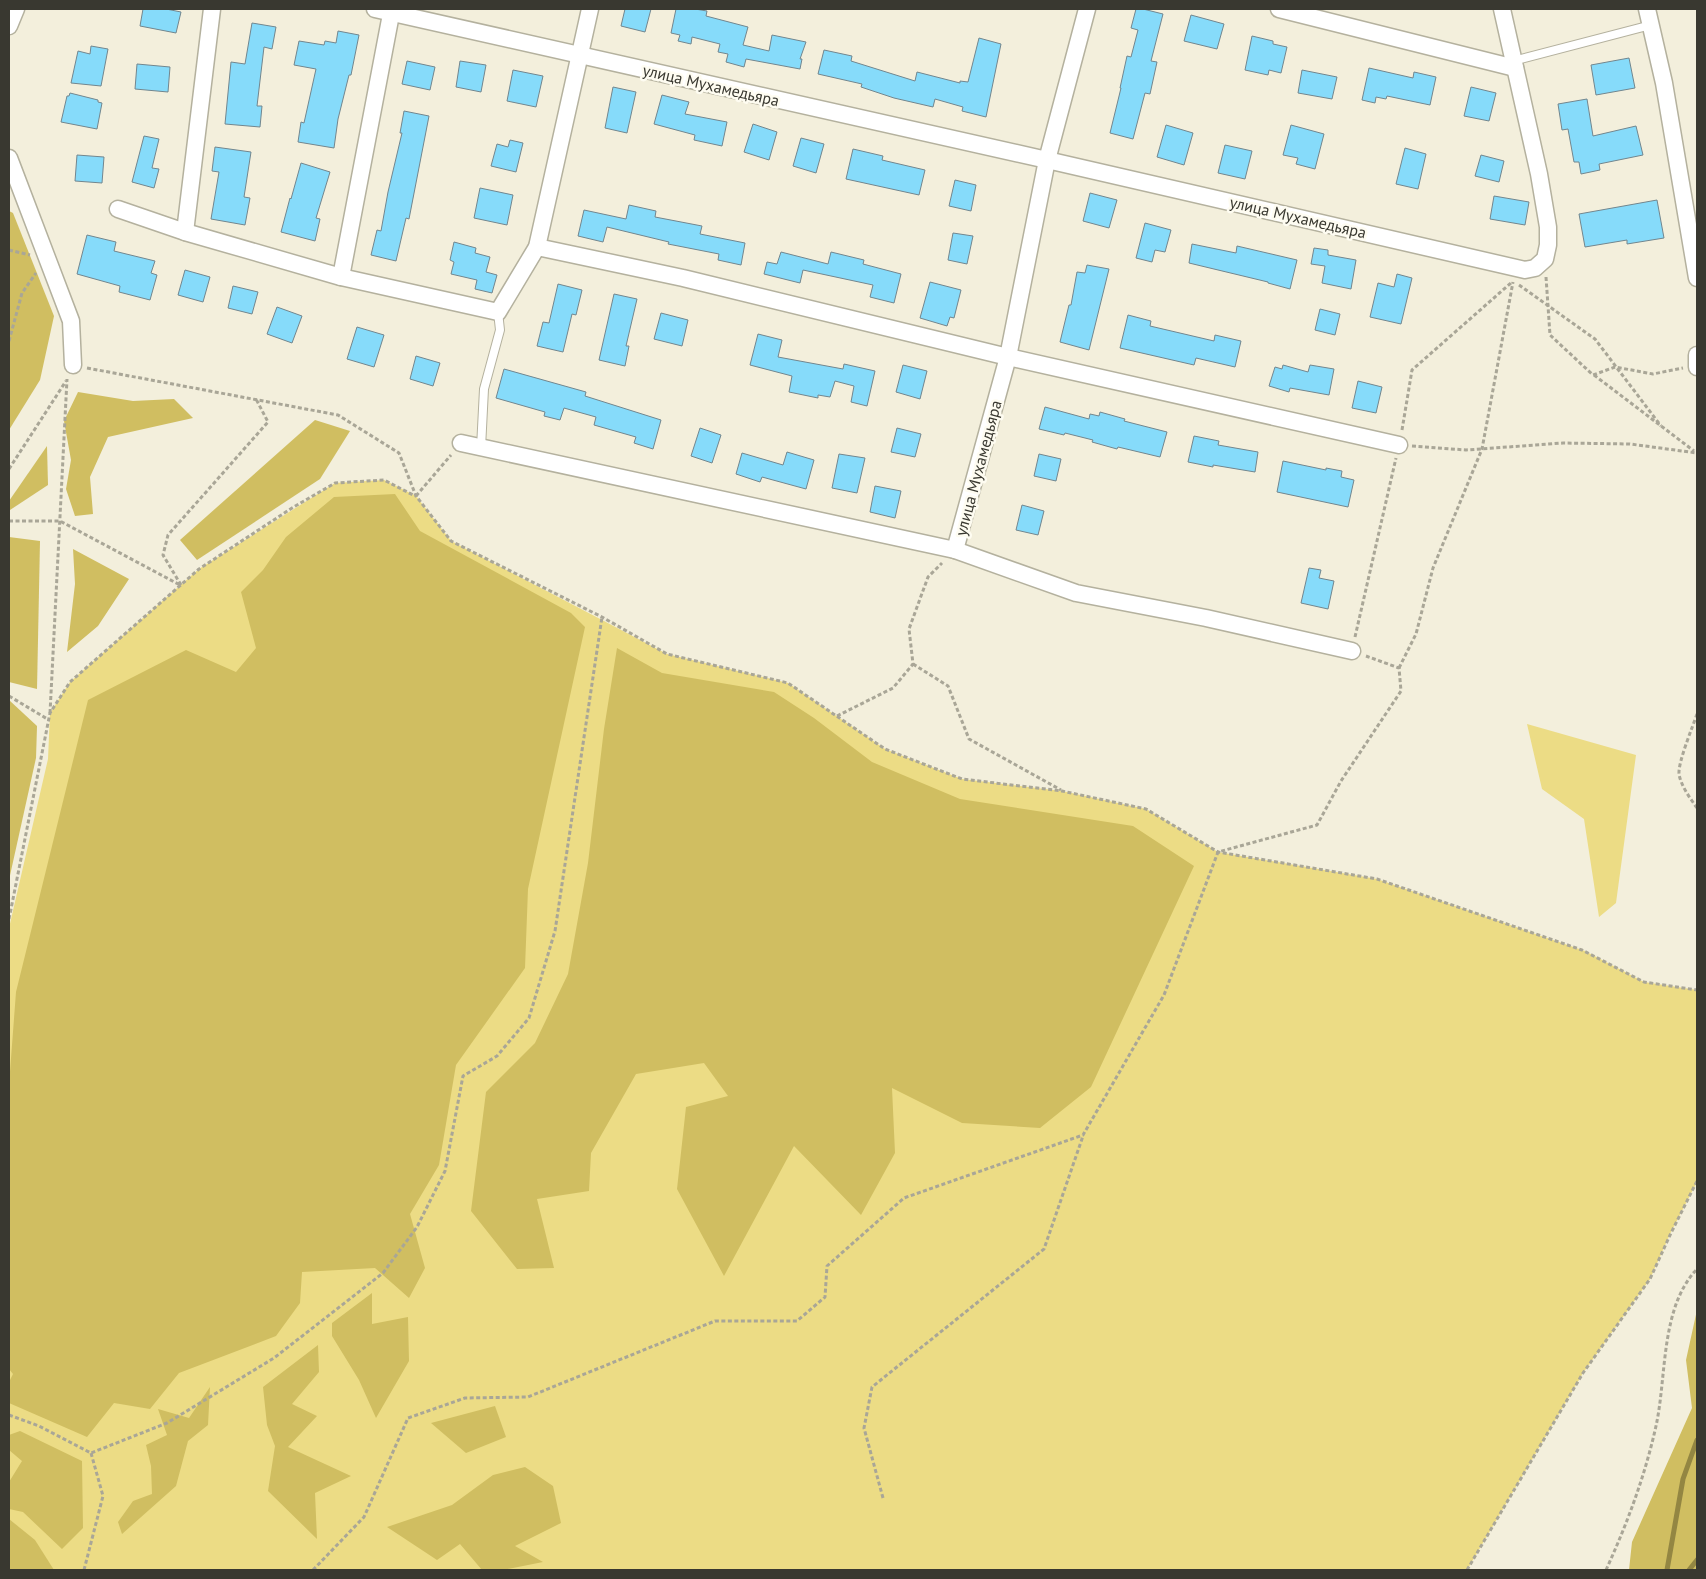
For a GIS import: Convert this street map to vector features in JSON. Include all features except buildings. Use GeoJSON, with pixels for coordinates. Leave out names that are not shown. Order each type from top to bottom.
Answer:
{"type":"FeatureCollection","features":[{"type":"Feature","properties":{"kind":"street"},"geometry":{"type":"LineString","coordinates":[[9,26],[16,9]]}},
{"type":"Feature","properties":{"kind":"street"},"geometry":{"type":"LineString","coordinates":[[185,232],[212,9]]}},
{"type":"Feature","properties":{"kind":"street","name":"улица Мухамедьяра"},"geometry":{"type":"LineString","coordinates":[[375,9],[392,11],[580,56],[1047,160],[1525,270],[1535,268],[1545,259]]}},
{"type":"Feature","properties":{"kind":"street"},"geometry":{"type":"LineString","coordinates":[[118,209],[185,232],[341,277],[498,312],[537,247],[590,9]]}},
{"type":"Feature","properties":{"kind":"street","name":"улица Мухамедьяра"},"geometry":{"type":"LineString","coordinates":[[955,550],[1008,357],[1047,160],[1087,9]]}},
{"type":"Feature","properties":{"kind":"street"},"geometry":{"type":"LineString","coordinates":[[1279,9],[1514,64]]}},
{"type":"Feature","properties":{"kind":"street"},"geometry":{"type":"LineString","coordinates":[[1502,9],[1539,174],[1548,227],[1548,245],[1545,259]]}},
{"type":"Feature","properties":{"kind":"street"},"geometry":{"type":"LineString","coordinates":[[1647,9],[1664,83],[1697,278]]}},
{"type":"Feature","properties":{"kind":"street"},"geometry":{"type":"LineString","coordinates":[[341,277],[392,11]]}},
{"type":"Feature","properties":{"kind":"street"},"geometry":{"type":"LineString","coordinates":[[9,158],[71,320],[73,365]]}},
{"type":"Feature","properties":{"kind":"street"},"geometry":{"type":"LineString","coordinates":[[537,247],[683,278],[1008,357],[1399,445]]}},
{"type":"Feature","properties":{"kind":"street"},"geometry":{"type":"LineString","coordinates":[[1697,355],[1697,366]]}},
{"type":"Feature","properties":{"kind":"street"},"geometry":{"type":"LineString","coordinates":[[461,443],[955,550],[1076,593],[1206,618],[1352,651]]}},
{"type":"Feature","properties":{"kind":"lane"},"geometry":{"type":"LineString","coordinates":[[1514,64],[1651,25]]}},
{"type":"Feature","properties":{"kind":"lane"},"geometry":{"type":"LineString","coordinates":[[481,448],[484,390],[500,330],[498,312]]}},
{"type":"Feature","properties":{"kind":"path"},"geometry":{"type":"LineString","coordinates":[[9,341],[22,293],[47,258]]}},
{"type":"Feature","properties":{"kind":"path"},"geometry":{"type":"LineString","coordinates":[[1545,259],[1550,335],[1593,375],[1697,453]]}},
{"type":"Feature","properties":{"kind":"path"},"geometry":{"type":"LineString","coordinates":[[1514,280],[1595,339],[1661,426]]}},
{"type":"Feature","properties":{"kind":"path"},"geometry":{"type":"LineString","coordinates":[[1399,668],[1352,651],[1399,445],[1412,370],[1514,280]]}},
{"type":"Feature","properties":{"kind":"path"},"geometry":{"type":"LineString","coordinates":[[1218,852],[1317,825],[1341,781],[1401,691],[1399,668],[1416,634],[1433,568],[1482,449],[1514,280]]}},
{"type":"Feature","properties":{"kind":"path"},"geometry":{"type":"LineString","coordinates":[[9,469],[66,381],[73,365],[338,415],[399,452],[416,496],[450,541],[602,616],[667,654],[788,683],[885,749],[962,779],[1062,791],[1146,808],[1218,852],[1377,879],[1582,950],[1644,982],[1697,989]]}},
{"type":"Feature","properties":{"kind":"path"},"geometry":{"type":"LineString","coordinates":[[1593,375],[1615,367],[1653,374],[1697,366]]}},
{"type":"Feature","properties":{"kind":"path"},"geometry":{"type":"LineString","coordinates":[[9,920],[50,713],[66,381]]}},
{"type":"Feature","properties":{"kind":"path"},"geometry":{"type":"LineString","coordinates":[[181,585],[163,555],[168,535],[268,422],[255,399]]}},
{"type":"Feature","properties":{"kind":"path"},"geometry":{"type":"LineString","coordinates":[[416,496],[461,443]]}},
{"type":"Feature","properties":{"kind":"path"},"geometry":{"type":"LineString","coordinates":[[1399,445],[1466,450],[1563,443],[1630,444],[1697,453]]}},
{"type":"Feature","properties":{"kind":"path"},"geometry":{"type":"LineString","coordinates":[[50,713],[70,682],[199,569],[292,508],[335,483],[384,480],[416,496]]}},
{"type":"Feature","properties":{"kind":"path"},"geometry":{"type":"LineString","coordinates":[[9,521],[60,521],[181,585]]}},
{"type":"Feature","properties":{"kind":"path"},"geometry":{"type":"LineString","coordinates":[[837,716],[893,688],[913,664],[909,629],[928,577],[955,550]]}},
{"type":"Feature","properties":{"kind":"path"},"geometry":{"type":"LineString","coordinates":[[91,1453],[167,1423],[274,1358],[383,1273],[417,1226],[445,1170],[463,1076],[497,1056],[530,1018],[554,930],[602,616]]}},
{"type":"Feature","properties":{"kind":"path"},"geometry":{"type":"LineString","coordinates":[[913,664],[948,686],[969,739],[1062,791]]}},
{"type":"Feature","properties":{"kind":"path"},"geometry":{"type":"LineString","coordinates":[[9,696],[49,720]]}},
{"type":"Feature","properties":{"kind":"path"},"geometry":{"type":"LineString","coordinates":[[1697,714],[1687,741],[1679,773],[1686,793],[1697,808]]}},
{"type":"Feature","properties":{"kind":"path"},"geometry":{"type":"LineString","coordinates":[[883,1498],[864,1428],[872,1387],[1044,1249],[1083,1135],[1164,995],[1218,852]]}},
{"type":"Feature","properties":{"kind":"path"},"geometry":{"type":"LineString","coordinates":[[312,1570],[364,1517],[408,1418],[464,1398],[528,1397],[715,1321],[797,1321],[825,1297],[827,1266],[904,1198],[1083,1135]]}},
{"type":"Feature","properties":{"kind":"path"},"geometry":{"type":"LineString","coordinates":[[1467,1570],[1583,1373],[1650,1279],[1670,1232],[1697,1182]]}},
{"type":"Feature","properties":{"kind":"path"},"geometry":{"type":"LineString","coordinates":[[1606,1570],[1638,1492],[1656,1425],[1669,1328],[1678,1299],[1697,1269]]}},
{"type":"Feature","properties":{"kind":"path"},"geometry":{"type":"LineString","coordinates":[[9,1416],[39,1426],[91,1453],[103,1496],[84,1570]]}},
{"type":"Feature","properties":{"kind":"shaded area"},"geometry":{"type":"Polygon","coordinates":[[[9,211],[13,213],[54,316],[40,380],[9,430],[9,211]]]}},
{"type":"Feature","properties":{"kind":"shaded area"},"geometry":{"type":"Polygon","coordinates":[[[78,392],[133,401],[174,399],[193,418],[108,437],[90,477],[93,514],[75,516],[66,489],[71,460],[64,421],[78,392]]]}},
{"type":"Feature","properties":{"kind":"shaded area"},"geometry":{"type":"Polygon","coordinates":[[[315,420],[350,431],[320,479],[197,560],[180,540],[315,420]]]}},
{"type":"Feature","properties":{"kind":"shaded area"},"geometry":{"type":"Polygon","coordinates":[[[47,446],[48,485],[10,510],[9,501],[47,446]]]}},
{"type":"Feature","properties":{"kind":"shaded area"},"geometry":{"type":"Polygon","coordinates":[[[384,480],[416,496],[451,541],[667,654],[788,683],[885,749],[962,779],[1062,791],[1146,809],[1218,852],[1377,879],[1585,951],[1644,982],[1697,990],[1697,1182],[1671,1232],[1650,1279],[1583,1373],[1467,1570],[9,1570],[9,928],[48,759],[50,713],[70,682],[199,569],[335,483],[384,480]]]}},
{"type":"Feature","properties":{"kind":"shaded area"},"geometry":{"type":"Polygon","coordinates":[[[395,494],[420,531],[571,613],[585,627],[528,889],[525,968],[456,1065],[439,1165],[410,1214],[425,1268],[409,1298],[375,1268],[302,1272],[300,1303],[276,1336],[179,1373],[150,1409],[114,1403],[87,1437],[9,1403],[9,1382],[13,1374],[9,1369],[9,1085],[16,992],[88,700],[186,650],[236,672],[256,648],[241,592],[263,570],[286,537],[334,497],[395,494]]]}},
{"type":"Feature","properties":{"kind":"shaded area"},"geometry":{"type":"Polygon","coordinates":[[[9,537],[40,541],[37,689],[9,682],[9,537]]]}},
{"type":"Feature","properties":{"kind":"shaded area"},"geometry":{"type":"Polygon","coordinates":[[[73,549],[129,579],[98,626],[67,652],[75,584],[73,549]]]}},
{"type":"Feature","properties":{"kind":"shaded area"},"geometry":{"type":"Polygon","coordinates":[[[617,648],[662,673],[774,692],[814,718],[872,762],[960,799],[1133,826],[1194,866],[1091,1087],[1040,1128],[962,1123],[892,1088],[895,1153],[861,1215],[794,1146],[724,1276],[677,1189],[686,1107],[728,1096],[704,1063],[636,1074],[591,1153],[589,1191],[537,1199],[554,1268],[517,1269],[471,1211],[486,1092],[535,1043],[568,974],[588,863],[604,729],[617,648]]]}},
{"type":"Feature","properties":{"kind":"shaded area"},"geometry":{"type":"Polygon","coordinates":[[[9,700],[37,726],[36,758],[9,880],[9,700]]]}},
{"type":"Feature","properties":{"kind":"shaded area"},"geometry":{"type":"Polygon","coordinates":[[[1527,724],[1636,755],[1616,903],[1599,917],[1584,819],[1542,789],[1527,724]]]}},
{"type":"Feature","properties":{"kind":"shaded area"},"geometry":{"type":"Polygon","coordinates":[[[372,1293],[372,1324],[408,1317],[409,1361],[376,1418],[359,1380],[332,1336],[332,1323],[372,1293]]]}},
{"type":"Feature","properties":{"kind":"shaded area"},"geometry":{"type":"Polygon","coordinates":[[[1697,1310],[1697,1570],[1629,1570],[1632,1542],[1692,1408],[1686,1360],[1697,1310]]]}},
{"type":"Feature","properties":{"kind":"shaded area"},"geometry":{"type":"Polygon","coordinates":[[[318,1345],[319,1372],[292,1404],[317,1416],[288,1447],[351,1476],[315,1493],[317,1539],[268,1491],[275,1446],[267,1425],[263,1387],[318,1345]]]}},
{"type":"Feature","properties":{"kind":"shaded area"},"geometry":{"type":"Polygon","coordinates":[[[210,1387],[208,1425],[188,1441],[176,1486],[122,1534],[118,1522],[133,1501],[152,1494],[151,1466],[146,1445],[167,1435],[158,1409],[189,1418],[210,1387]]]}},
{"type":"Feature","properties":{"kind":"shaded area"},"geometry":{"type":"Polygon","coordinates":[[[495,1406],[506,1437],[466,1453],[431,1423],[495,1406]]]}},
{"type":"Feature","properties":{"kind":"shaded area"},"geometry":{"type":"Polygon","coordinates":[[[20,1431],[82,1461],[83,1528],[62,1549],[23,1512],[9,1509],[9,1482],[22,1461],[9,1450],[9,1435],[20,1431]]]}},
{"type":"Feature","properties":{"kind":"shaded area"},"geometry":{"type":"Polygon","coordinates":[[[525,1467],[553,1486],[561,1523],[515,1546],[543,1562],[503,1570],[482,1570],[460,1544],[437,1560],[387,1527],[452,1505],[493,1475],[525,1467]]]}},
{"type":"Feature","properties":{"kind":"shaded area"},"geometry":{"type":"Polygon","coordinates":[[[9,1519],[35,1540],[54,1570],[9,1570],[9,1519]]]}},
{"type":"Feature","properties":{"kind":"waterway"},"geometry":{"type":"LineString","coordinates":[[1667,1570],[1683,1479],[1697,1440]]}},
{"type":"Feature","properties":{"kind":"waterway"},"geometry":{"type":"LineString","coordinates":[[1689,1570],[1697,1560]]}}]}
